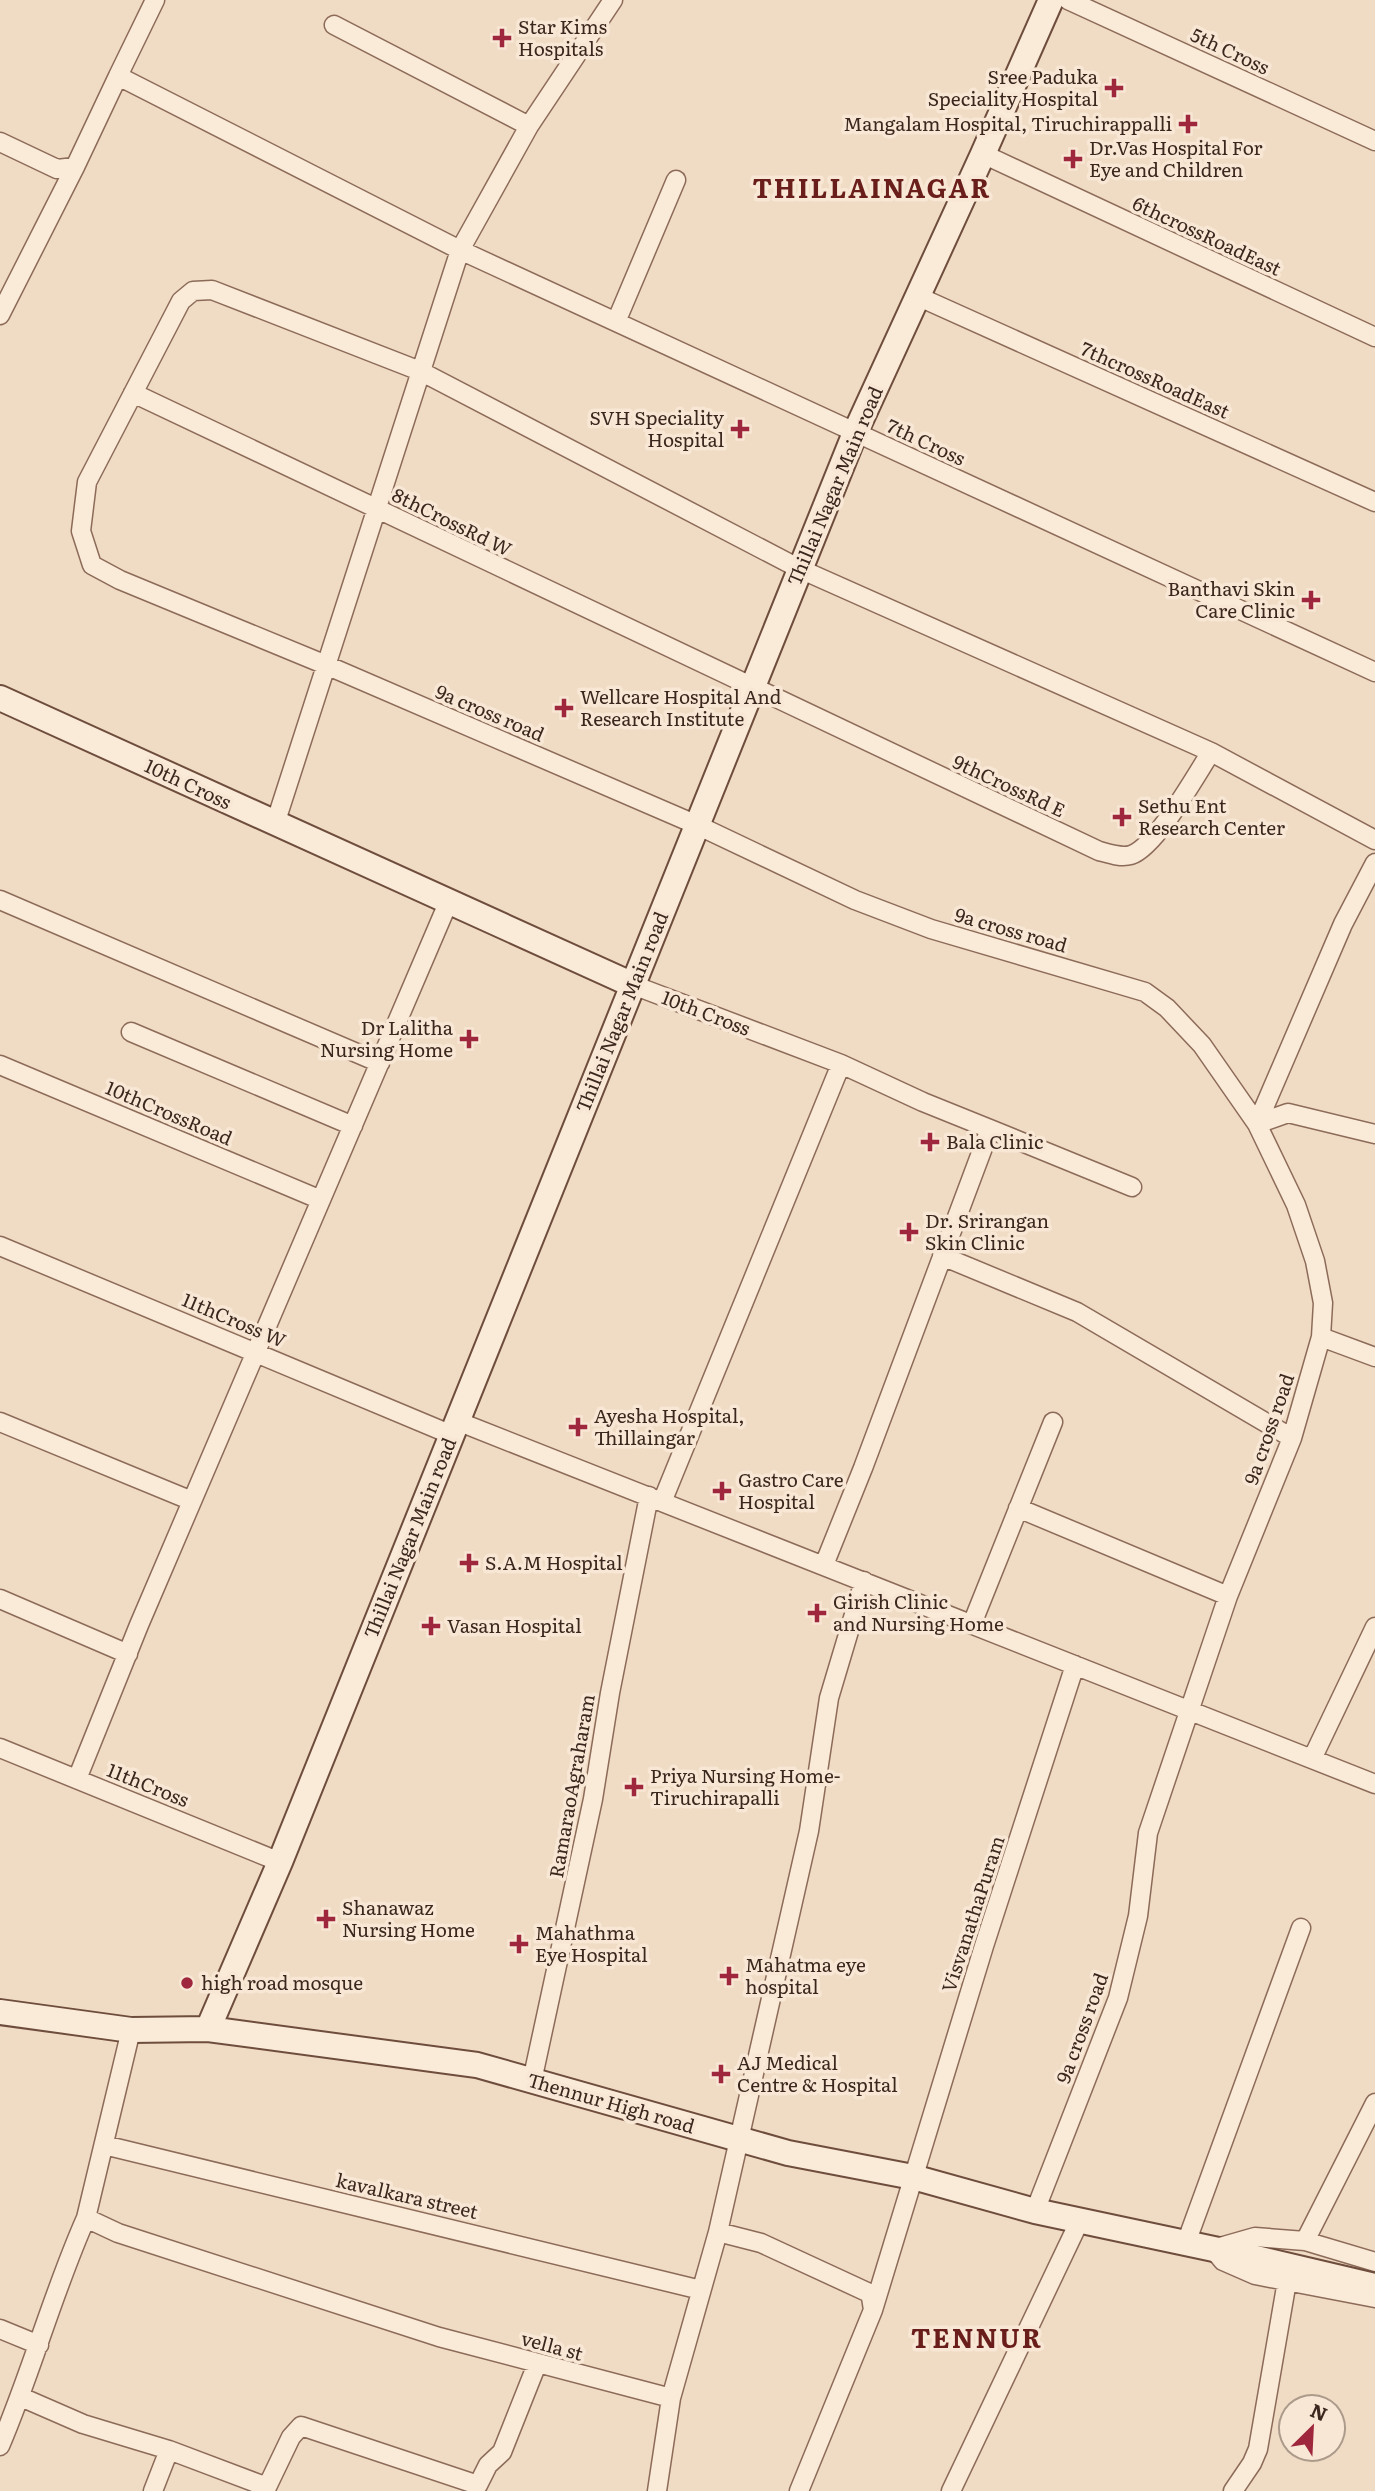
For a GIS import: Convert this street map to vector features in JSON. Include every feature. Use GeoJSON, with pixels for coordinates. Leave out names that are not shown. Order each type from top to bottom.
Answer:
{"type":"FeatureCollection","features":[{"type":"Feature","properties":{"kind":"street"},"geometry":{"type":"LineString","coordinates":[[0,315],[155,0]]}},
{"type":"Feature","properties":{"kind":"street"},"geometry":{"type":"LineString","coordinates":[[275,824],[460,250],[529,126],[613,0]]}},
{"type":"Feature","properties":{"kind":"street","name":"Thillai Nagar Main road"},"geometry":{"type":"LineString","coordinates":[[208,2029],[280,1862],[855,433],[1051,0]]}},
{"type":"Feature","properties":{"kind":"street","name":"5th Cross"},"geometry":{"type":"LineString","coordinates":[[1068,0],[1375,141]]}},
{"type":"Feature","properties":{"kind":"street"},"geometry":{"type":"LineString","coordinates":[[334,25],[529,126]]}},
{"type":"Feature","properties":{"kind":"street","name":"7th Cross"},"geometry":{"type":"LineString","coordinates":[[118,76],[460,250],[1375,672]]}},
{"type":"Feature","properties":{"kind":"street"},"geometry":{"type":"LineString","coordinates":[[0,142],[57,169],[75,167]]}},
{"type":"Feature","properties":{"kind":"street","name":"6thcrossRoadEast"},"geometry":{"type":"LineString","coordinates":[[983,154],[1375,337]]}},
{"type":"Feature","properties":{"kind":"street"},"geometry":{"type":"LineString","coordinates":[[616,322],[676,180]]}},
{"type":"Feature","properties":{"kind":"street","name":"9a cross road"},"geometry":{"type":"LineString","coordinates":[[1035,2211],[1118,1998],[1138,1916],[1148,1833],[1228,1596],[1292,1438],[1321,1337],[1323,1303],[1315,1261],[1296,1205],[1257,1124],[1202,1045],[1167,1009],[1145,992],[931,929],[855,900],[697,825],[326,665],[120,580],[92,565],[80,531],[87,482],[181,302],[193,291],[212,290],[420,370],[800,569],[1211,752],[1375,839]]}},
{"type":"Feature","properties":{"kind":"street","name":"7thcrossRoadEast"},"geometry":{"type":"LineString","coordinates":[[917,296],[1375,502]]}},
{"type":"Feature","properties":{"kind":"street","name":"8thCrossRd W"},"geometry":{"type":"LineString","coordinates":[[133,393],[752,688]]}},
{"type":"Feature","properties":{"kind":"street","name":"9thCrossRd E"},"geometry":{"type":"LineString","coordinates":[[752,688],[1099,851],[1118,856],[1130,856],[1139,852],[1160,830],[1211,752]]}},
{"type":"Feature","properties":{"kind":"street","name":"10th Cross"},"geometry":{"type":"LineString","coordinates":[[0,698],[633,985],[841,1064],[923,1102],[1132,1187]]}},
{"type":"Feature","properties":{"kind":"street"},"geometry":{"type":"LineString","coordinates":[[1257,1124],[1343,924],[1375,863]]}},
{"type":"Feature","properties":{"kind":"street"},"geometry":{"type":"LineString","coordinates":[[0,900],[380,1063]]}},
{"type":"Feature","properties":{"kind":"street"},"geometry":{"type":"LineString","coordinates":[[77,1779],[192,1501],[449,903]]}},
{"type":"Feature","properties":{"kind":"street"},"geometry":{"type":"LineString","coordinates":[[131,1032],[353,1126]]}},
{"type":"Feature","properties":{"kind":"street","name":"RamaraoAgraharam"},"geometry":{"type":"LineString","coordinates":[[532,2081],[593,1799],[610,1693],[655,1499],[841,1064]]}},
{"type":"Feature","properties":{"kind":"street","name":"10thCrossRoad"},"geometry":{"type":"LineString","coordinates":[[0,1065],[321,1199]]}},
{"type":"Feature","properties":{"kind":"street"},"geometry":{"type":"LineString","coordinates":[[1257,1124],[1288,1113],[1375,1135]]}},
{"type":"Feature","properties":{"kind":"street"},"geometry":{"type":"LineString","coordinates":[[824,1565],[990,1129]]}},
{"type":"Feature","properties":{"kind":"street","name":"11thCross W"},"geometry":{"type":"LineString","coordinates":[[0,1246],[256,1352],[454,1428],[655,1499],[1375,1784]]}},
{"type":"Feature","properties":{"kind":"street"},"geometry":{"type":"LineString","coordinates":[[942,1256],[1077,1312],[1292,1438]]}},
{"type":"Feature","properties":{"kind":"street"},"geometry":{"type":"LineString","coordinates":[[1321,1337],[1375,1357]]}},
{"type":"Feature","properties":{"kind":"street"},"geometry":{"type":"LineString","coordinates":[[0,1422],[192,1501]]}},
{"type":"Feature","properties":{"kind":"street"},"geometry":{"type":"LineString","coordinates":[[972,1624],[1053,1422]]}},
{"type":"Feature","properties":{"kind":"street"},"geometry":{"type":"LineString","coordinates":[[1018,1508],[1228,1596]]}},
{"type":"Feature","properties":{"kind":"street"},"geometry":{"type":"LineString","coordinates":[[657,2491],[671,2398],[741,2140],[809,1831],[829,1698],[864,1581]]}},
{"type":"Feature","properties":{"kind":"street"},"geometry":{"type":"LineString","coordinates":[[0,1599],[128,1654]]}},
{"type":"Feature","properties":{"kind":"street"},"geometry":{"type":"LineString","coordinates":[[1312,1759],[1375,1627]]}},
{"type":"Feature","properties":{"kind":"street","name":"VisvanathaPuram"},"geometry":{"type":"LineString","coordinates":[[873,2310],[1074,1665]]}},
{"type":"Feature","properties":{"kind":"street","name":"11thCross"},"geometry":{"type":"LineString","coordinates":[[0,1748],[280,1862]]}},
{"type":"Feature","properties":{"kind":"street"},"geometry":{"type":"LineString","coordinates":[[1186,2243],[1301,1928]]}},
{"type":"Feature","properties":{"kind":"street","name":"Thennur High road"},"geometry":{"type":"LineString","coordinates":[[0,2012],[131,2029],[208,2029],[477,2065],[788,2153],[913,2177],[1035,2211],[1375,2286]]}},
{"type":"Feature","properties":{"kind":"street"},"geometry":{"type":"LineString","coordinates":[[0,2446],[21,2397],[72,2250],[86,2218],[131,2029]]}},
{"type":"Feature","properties":{"kind":"street"},"geometry":{"type":"LineString","coordinates":[[1305,2241],[1375,2103]]}},
{"type":"Feature","properties":{"kind":"street","name":"kavalkara street"},"geometry":{"type":"LineString","coordinates":[[104,2145],[701,2290]]}},
{"type":"Feature","properties":{"kind":"street","name":"vella st"},"geometry":{"type":"LineString","coordinates":[[86,2218],[118,2233],[439,2337],[671,2398]]}},
{"type":"Feature","properties":{"kind":"street"},"geometry":{"type":"LineString","coordinates":[[951,2491],[1080,2220]]}},
{"type":"Feature","properties":{"kind":"street"},"geometry":{"type":"LineString","coordinates":[[718,2232],[761,2243],[860,2288],[872,2297],[873,2310],[799,2491]]}},
{"type":"Feature","properties":{"kind":"street"},"geometry":{"type":"LineString","coordinates":[[1375,2262],[1305,2241],[1255,2237],[1213,2249],[1223,2261],[1255,2274],[1375,2298]]}},
{"type":"Feature","properties":{"kind":"street"},"geometry":{"type":"LineString","coordinates":[[1233,2491],[1258,2449],[1287,2281]]}},
{"type":"Feature","properties":{"kind":"street"},"geometry":{"type":"LineString","coordinates":[[0,2329],[39,2345]]}},
{"type":"Feature","properties":{"kind":"street"},"geometry":{"type":"LineString","coordinates":[[21,2397],[83,2424],[169,2450],[267,2489],[291,2437],[301,2426],[477,2488],[488,2465],[502,2452],[537,2364]]}},
{"type":"Feature","properties":{"kind":"street"},"geometry":{"type":"LineString","coordinates":[[153,2491],[169,2450]]}},
{"type":"Feature","properties":{"kind":"place","name":"Star Kims Hospitals"},"geometry":{"type":"Point","coordinates":[502,38]}},
{"type":"Feature","properties":{"kind":"place","name":"Sree Paduka Speciality Hospital"},"geometry":{"type":"Point","coordinates":[1114,88]}},
{"type":"Feature","properties":{"kind":"place","name":"Mangalam Hospital, Tiruchirappalli"},"geometry":{"type":"Point","coordinates":[1188,124]}},
{"type":"Feature","properties":{"kind":"place","name":"Dr.Vas Hospital For Eye and Children"},"geometry":{"type":"Point","coordinates":[1073,159]}},
{"type":"Feature","properties":{"kind":"place","name":"SVH Speciality Hospital"},"geometry":{"type":"Point","coordinates":[740,429]}},
{"type":"Feature","properties":{"kind":"place","name":"Banthavi Skin Care Clinic"},"geometry":{"type":"Point","coordinates":[1311,600]}},
{"type":"Feature","properties":{"kind":"place","name":"Wellcare Hospital And Research Institute"},"geometry":{"type":"Point","coordinates":[564,708]}},
{"type":"Feature","properties":{"kind":"place","name":"Sethu Ent Research Center"},"geometry":{"type":"Point","coordinates":[1122,817]}},
{"type":"Feature","properties":{"kind":"place","name":"Dr Lalitha Nursing Home"},"geometry":{"type":"Point","coordinates":[469,1039]}},
{"type":"Feature","properties":{"kind":"place","name":"Bala Clinic"},"geometry":{"type":"Point","coordinates":[930,1142]}},
{"type":"Feature","properties":{"kind":"place","name":"Dr. Srirangan Skin Clinic"},"geometry":{"type":"Point","coordinates":[909,1232]}},
{"type":"Feature","properties":{"kind":"place","name":"Ayesha Hospital, Thillaingar"},"geometry":{"type":"Point","coordinates":[578,1427]}},
{"type":"Feature","properties":{"kind":"place","name":"Gastro Care Hospital"},"geometry":{"type":"Point","coordinates":[722,1491]}},
{"type":"Feature","properties":{"kind":"place","name":"S.A.M Hospital"},"geometry":{"type":"Point","coordinates":[469,1563]}},
{"type":"Feature","properties":{"kind":"place","name":"Girish Clinic and Nursing Home"},"geometry":{"type":"Point","coordinates":[817,1613]}},
{"type":"Feature","properties":{"kind":"place","name":"Vasan Hospital"},"geometry":{"type":"Point","coordinates":[431,1626]}},
{"type":"Feature","properties":{"kind":"place","name":"Priya Nursing Home- Tiruchirapalli"},"geometry":{"type":"Point","coordinates":[634,1787]}},
{"type":"Feature","properties":{"kind":"place","name":"Shanawaz Nursing Home"},"geometry":{"type":"Point","coordinates":[326,1919]}},
{"type":"Feature","properties":{"kind":"place","name":"Mahathma Eye Hospital"},"geometry":{"type":"Point","coordinates":[519,1944]}},
{"type":"Feature","properties":{"kind":"place","name":"Mahatma eye hospital"},"geometry":{"type":"Point","coordinates":[729,1976]}},
{"type":"Feature","properties":{"kind":"place","name":"high road mosque"},"geometry":{"type":"Point","coordinates":[187,1983]}},
{"type":"Feature","properties":{"kind":"place","name":"AJ Medical Centre & Hospital"},"geometry":{"type":"Point","coordinates":[721,2074]}},
{"type":"Feature","properties":{"kind":"district","name":"THILLAINAGAR"},"geometry":{"type":"Point","coordinates":[872,189]}},
{"type":"Feature","properties":{"kind":"district","name":"TENNUR"},"geometry":{"type":"Point","coordinates":[977,2339]}}]}
